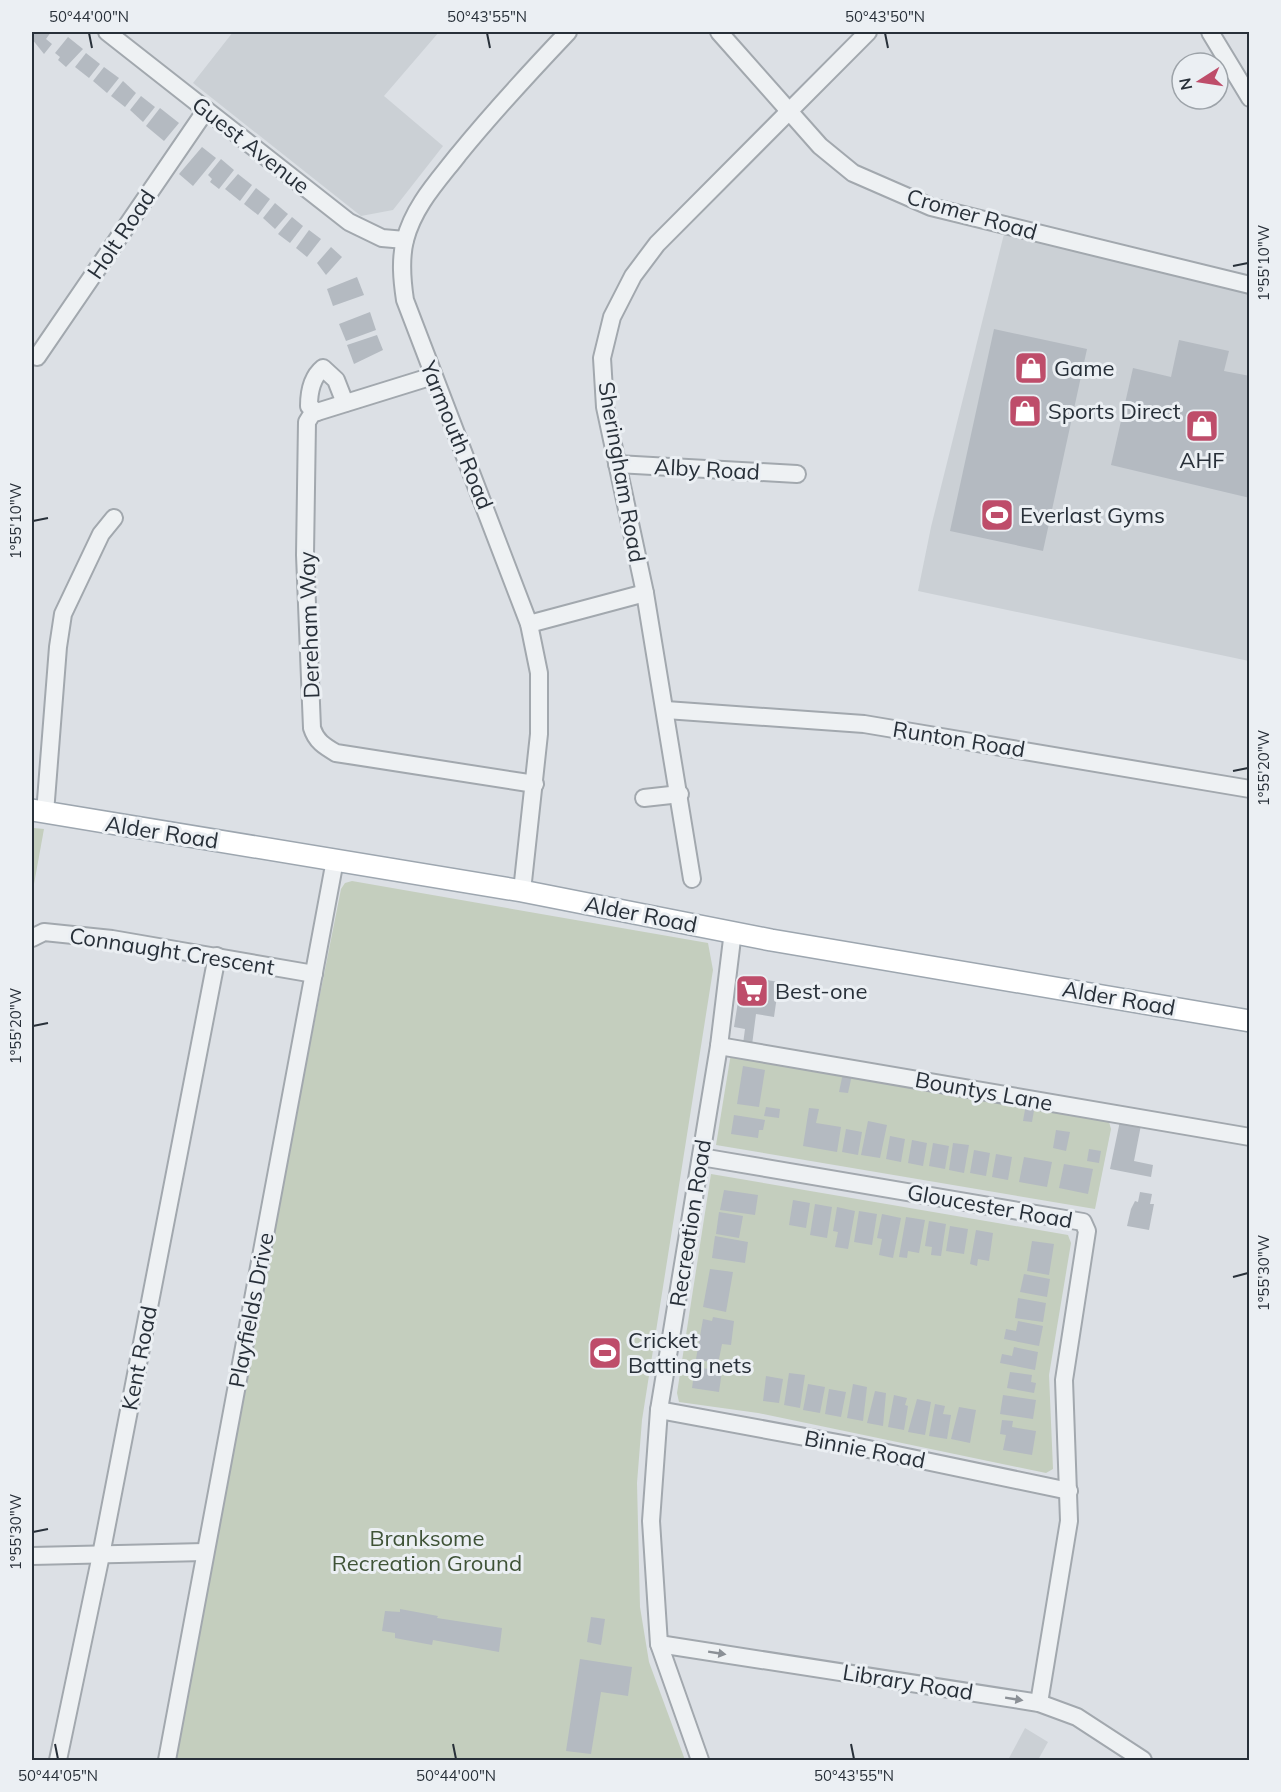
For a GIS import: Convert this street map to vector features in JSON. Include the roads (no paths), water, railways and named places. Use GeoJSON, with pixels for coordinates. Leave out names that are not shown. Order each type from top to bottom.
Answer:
{"type":"FeatureCollection","features":[{"type":"Feature","properties":{"kind":"main road","name":"Alder Road"},"geometry":{"type":"LineString","coordinates":[[38,812],[522,891],[733,931],[1250,1021]]}},
{"type":"Feature","properties":{"kind":"street","name":"Guest Avenue"},"geometry":{"type":"LineString","coordinates":[[107,32],[349,222],[382,238],[405,240]]}},
{"type":"Feature","properties":{"kind":"street","name":"Yarmouth Road"},"geometry":{"type":"LineString","coordinates":[[522,891],[539,734],[539,673],[529,624],[405,300],[401,264],[405,240],[415,213],[439,176],[486,120],[568,32]]}},
{"type":"Feature","properties":{"kind":"street","name":"Cromer Road"},"geometry":{"type":"LineString","coordinates":[[719,32],[820,146],[853,173],[930,207],[1250,285]]}},
{"type":"Feature","properties":{"kind":"street","name":"Sheringham Road"},"geometry":{"type":"LineString","coordinates":[[692,879],[680,794],[645,593],[605,407],[602,358],[612,317],[633,276],[657,244],[868,32]]}},
{"type":"Feature","properties":{"kind":"street"},"geometry":{"type":"LineString","coordinates":[[1210,32],[1250,98]]}},
{"type":"Feature","properties":{"kind":"street","name":"Holt Road"},"geometry":{"type":"LineString","coordinates":[[37,357],[206,110]]}},
{"type":"Feature","properties":{"kind":"street"},"geometry":{"type":"LineString","coordinates":[[345,403],[336,381],[323,369],[316,376],[309,396],[309,406],[317,412],[433,376]]}},
{"type":"Feature","properties":{"kind":"street","name":"Dereham Way"},"geometry":{"type":"LineString","coordinates":[[317,412],[312,414],[307,422],[305,555],[315,737],[336,753],[535,784]]}},
{"type":"Feature","properties":{"kind":"street","name":"Alby Road"},"geometry":{"type":"LineString","coordinates":[[617,464],[797,474]]}},
{"type":"Feature","properties":{"kind":"street"},"geometry":{"type":"LineString","coordinates":[[38,812],[63,614],[101,534],[114,518]]}},
{"type":"Feature","properties":{"kind":"street"},"geometry":{"type":"LineString","coordinates":[[529,624],[645,593]]}},
{"type":"Feature","properties":{"kind":"street","name":"Runton Road"},"geometry":{"type":"LineString","coordinates":[[666,710],[864,724],[1250,789]]}},
{"type":"Feature","properties":{"kind":"street"},"geometry":{"type":"LineString","coordinates":[[644,798],[680,794]]}},
{"type":"Feature","properties":{"kind":"street","name":"Playfields Drive"},"geometry":{"type":"LineString","coordinates":[[167,1761],[335,860]]}},
{"type":"Feature","properties":{"kind":"street","name":"Recreation Road"},"geometry":{"type":"LineString","coordinates":[[700,1761],[659,1644],[651,1521],[659,1410],[719,1046],[733,931]]}},
{"type":"Feature","properties":{"kind":"street","name":"Connaught Crescent"},"geometry":{"type":"LineString","coordinates":[[32,939],[44,932],[112,939],[314,974]]}},
{"type":"Feature","properties":{"kind":"street","name":"Kent Road"},"geometry":{"type":"LineString","coordinates":[[58,1761],[101,1555],[217,956]]}},
{"type":"Feature","properties":{"kind":"street","name":"Bountys Lane"},"geometry":{"type":"LineString","coordinates":[[719,1046],[1250,1137]]}},
{"type":"Feature","properties":{"kind":"street","name":"Gloucester Road"},"geometry":{"type":"LineString","coordinates":[[701,1157],[1083,1222],[1087,1231],[1064,1380],[1070,1491],[1064,1554],[1040,1703]]}},
{"type":"Feature","properties":{"kind":"street","name":"Binnie Road"},"geometry":{"type":"LineString","coordinates":[[659,1410],[854,1446],[1070,1491]]}},
{"type":"Feature","properties":{"kind":"street"},"geometry":{"type":"LineString","coordinates":[[32,1556],[205,1552]]}},
{"type":"Feature","properties":{"kind":"street","name":"Library Road"},"geometry":{"type":"LineString","coordinates":[[659,1644],[1040,1703],[1077,1717],[1143,1761]]}},
{"type":"Feature","properties":{"kind":"place","name":"Game"},"geometry":{"type":"Point","coordinates":[1031,368]}},
{"type":"Feature","properties":{"kind":"place","name":"Sports Direct"},"geometry":{"type":"Point","coordinates":[1025,411]}},
{"type":"Feature","properties":{"kind":"place","name":"AHF"},"geometry":{"type":"Point","coordinates":[1202,426]}},
{"type":"Feature","properties":{"kind":"place","name":"Everlast Gyms"},"geometry":{"type":"Point","coordinates":[997,515]}},
{"type":"Feature","properties":{"kind":"place","name":"Best-one"},"geometry":{"type":"Point","coordinates":[752,991]}},
{"type":"Feature","properties":{"kind":"place","name":"Cricket Batting nets"},"geometry":{"type":"Point","coordinates":[605,1353]}},
{"type":"Feature","properties":{"kind":"park label","name":"Branksome Recreation Ground"},"geometry":{"type":"Point","coordinates":[427,1550]}}]}
